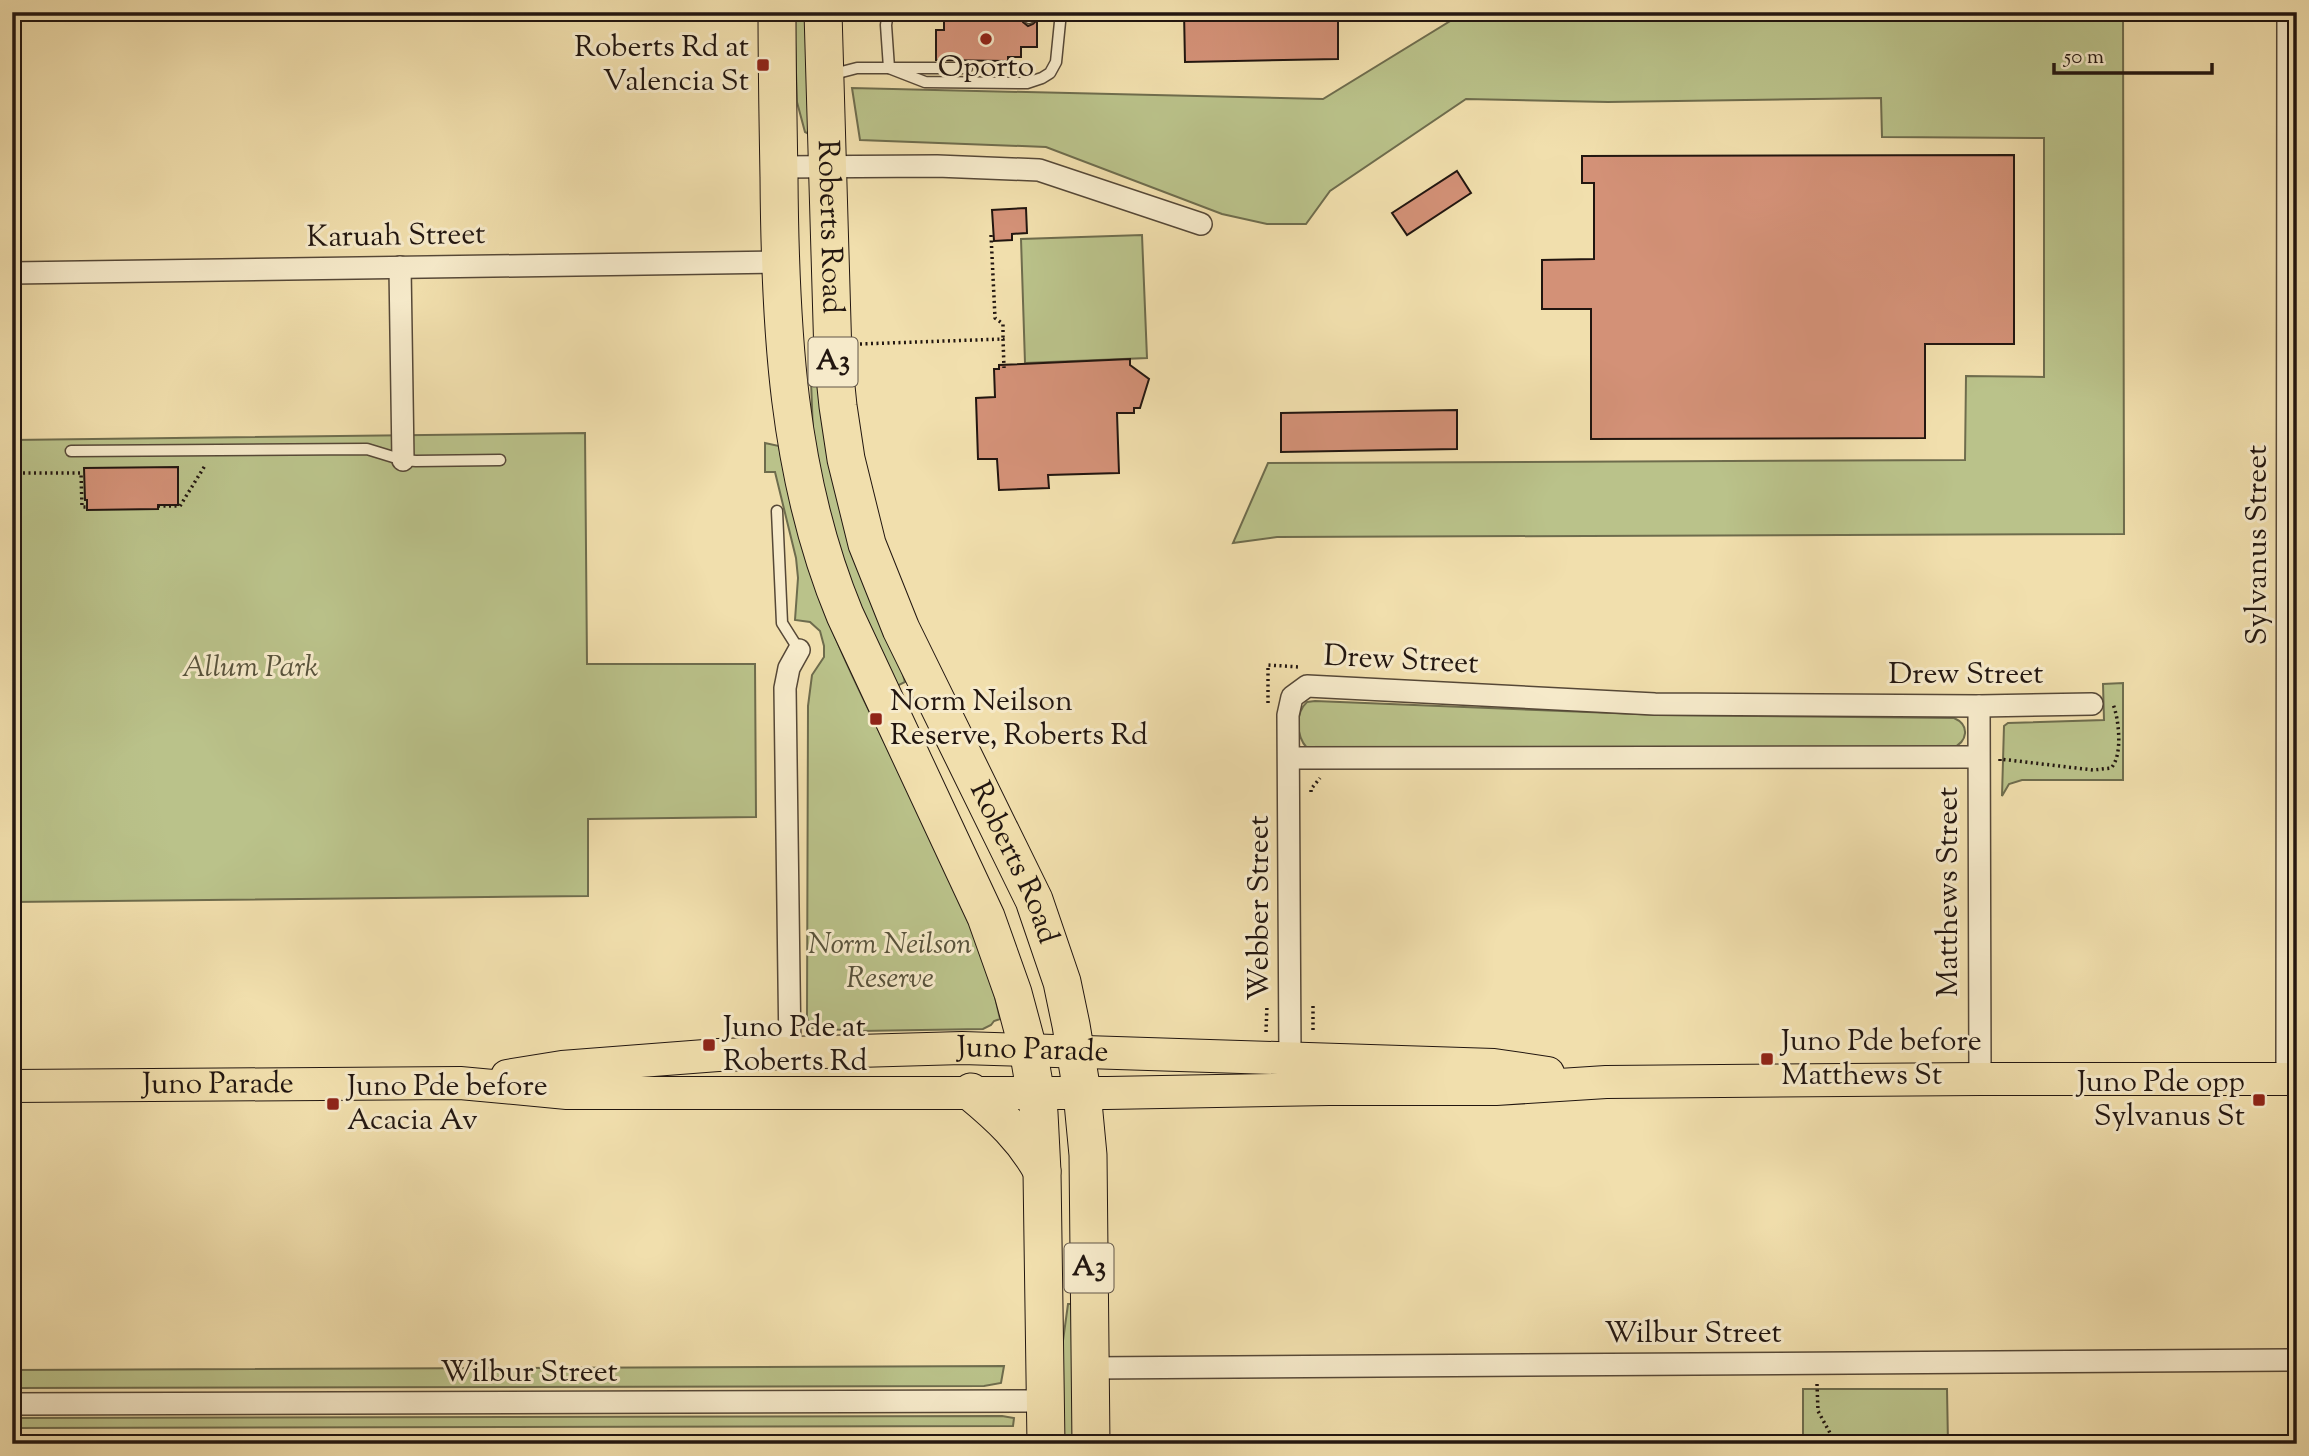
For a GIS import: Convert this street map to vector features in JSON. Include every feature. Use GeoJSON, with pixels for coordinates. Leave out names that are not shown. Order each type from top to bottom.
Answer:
{"type":"FeatureCollection","features":[{"type":"Feature","properties":{"kind":"highway","name":"Roberts Road"},"geometry":{"type":"LineString","coordinates":[[777,12],[780,262],[785,356],[793,424],[806,496],[835,592],[986,917],[1013,993],[1028,1049],[1037,1092],[1042,1172],[1046,1444]]}},
{"type":"Feature","properties":{"kind":"highway","name":"Roberts Road"},"geometry":{"type":"LineString","coordinates":[[823,12],[833,357],[846,459],[864,533],[901,629],[1034,900],[1062,982],[1082,1092],[1087,1155],[1091,1444]]}},
{"type":"Feature","properties":{"kind":"highway"},"geometry":{"type":"LineString","coordinates":[[971,1092],[1023,1140],[1042,1172]]}},
{"type":"Feature","properties":{"kind":"main road","name":"Juno Parade"},"geometry":{"type":"LineString","coordinates":[[460,1083],[562,1068],[718,1055],[1028,1049],[1494,1065],[1606,1082]]}},
{"type":"Feature","properties":{"kind":"main road","name":"Juno Parade"},"geometry":{"type":"LineString","coordinates":[[14,1085],[460,1083],[567,1093],[1082,1092],[1496,1089],[1606,1082],[2292,1079]]}},
{"type":"Feature","properties":{"kind":"street","name":"Sylvanus Street"},"geometry":{"type":"LineString","coordinates":[[2288,12],[2292,1079]]}},
{"type":"Feature","properties":{"kind":"street"},"geometry":{"type":"LineString","coordinates":[[779,167],[937,166],[1040,170],[1201,224]]}},
{"type":"Feature","properties":{"kind":"street","name":"Karuah Street"},"geometry":{"type":"LineString","coordinates":[[12,272],[780,262]]}},
{"type":"Feature","properties":{"kind":"street"},"geometry":{"type":"LineString","coordinates":[[400,267],[403,460]]}},
{"type":"Feature","properties":{"kind":"street"},"geometry":{"type":"LineString","coordinates":[[790,1052],[785,688],[789,668],[799,650]]}},
{"type":"Feature","properties":{"kind":"street","name":"Drew Street"},"geometry":{"type":"LineString","coordinates":[[1290,758],[1289,705],[1292,697],[1299,691],[1315,685],[1655,704],[1979,706],[2100,701]]}},
{"type":"Feature","properties":{"kind":"street","name":"Matthews Street"},"geometry":{"type":"LineString","coordinates":[[1979,706],[1980,1079]]}},
{"type":"Feature","properties":{"kind":"street"},"geometry":{"type":"LineString","coordinates":[[1290,758],[1978,757]]}},
{"type":"Feature","properties":{"kind":"street","name":"Webber Street"},"geometry":{"type":"LineString","coordinates":[[1290,758],[1290,1058]]}},
{"type":"Feature","properties":{"kind":"street","name":"Wilbur Street"},"geometry":{"type":"LineString","coordinates":[[1090,1368],[2297,1360]]}},
{"type":"Feature","properties":{"kind":"street","name":"Wilbur Street"},"geometry":{"type":"LineString","coordinates":[[12,1405],[1046,1401]]}},
{"type":"Feature","properties":{"kind":"lane"},"geometry":{"type":"LineString","coordinates":[[888,12],[886,25],[889,68]]}},
{"type":"Feature","properties":{"kind":"lane"},"geometry":{"type":"LineString","coordinates":[[889,68],[925,82],[1027,83],[1050,73],[1056,62],[1061,12]]}},
{"type":"Feature","properties":{"kind":"lane"},"geometry":{"type":"LineString","coordinates":[[824,77],[857,68],[967,68]]}},
{"type":"Feature","properties":{"kind":"lane"},"geometry":{"type":"LineString","coordinates":[[71,451],[367,449],[403,460],[500,460]]}},
{"type":"Feature","properties":{"kind":"lane"},"geometry":{"type":"LineString","coordinates":[[777,511],[782,623],[799,650]]}},
{"type":"Feature","properties":{"kind":"path"},"geometry":{"type":"LineString","coordinates":[[991,235],[995,318],[1003,324],[1004,368]]}},
{"type":"Feature","properties":{"kind":"path"},"geometry":{"type":"LineString","coordinates":[[855,345],[1003,339]]}},
{"type":"Feature","properties":{"kind":"path"},"geometry":{"type":"LineString","coordinates":[[158,506],[180,506],[215,450]]}},
{"type":"Feature","properties":{"kind":"path"},"geometry":{"type":"LineString","coordinates":[[12,473],[80,473],[82,507],[87,507]]}},
{"type":"Feature","properties":{"kind":"path"},"geometry":{"type":"LineString","coordinates":[[1268,704],[1268,665],[1306,667]]}},
{"type":"Feature","properties":{"kind":"path"},"geometry":{"type":"LineString","coordinates":[[2000,759],[2093,770],[2111,768],[2116,761],[2119,728],[2114,706],[2100,701]]}},
{"type":"Feature","properties":{"kind":"path"},"geometry":{"type":"LineString","coordinates":[[1311,802],[1311,789],[1321,778]]}},
{"type":"Feature","properties":{"kind":"path"},"geometry":{"type":"LineString","coordinates":[[1266,1034],[1267,993]]}},
{"type":"Feature","properties":{"kind":"path"},"geometry":{"type":"LineString","coordinates":[[1313,994],[1313,1035]]}},
{"type":"Feature","properties":{"kind":"path"},"geometry":{"type":"LineString","coordinates":[[1817,1382],[1818,1411],[1836,1444]]}},
{"type":"Feature","properties":{"kind":"green space"},"geometry":{"type":"Polygon","coordinates":[[[794,12],[807,12],[809,134],[805,132],[797,102],[794,12]]]}},
{"type":"Feature","properties":{"kind":"green space"},"geometry":{"type":"Polygon","coordinates":[[[1465,12],[2123,12],[2124,534],[1277,537],[1233,543],[1268,463],[1965,460],[1966,376],[2044,377],[2044,138],[1882,137],[1881,98],[1608,102],[1466,99],[1330,191],[1306,224],[1267,224],[1222,214],[1046,147],[860,140],[852,88],[1323,99],[1465,12]]]}},
{"type":"Feature","properties":{"kind":"green space"},"geometry":{"type":"Polygon","coordinates":[[[1142,235],[1147,358],[1025,363],[1021,239],[1142,235]]]}},
{"type":"Feature","properties":{"kind":"green space"},"geometry":{"type":"Polygon","coordinates":[[[819,380],[905,682],[895,687],[865,624],[830,526],[813,433],[811,381],[819,380]]]}},
{"type":"Feature","properties":{"kind":"green space","name":"Allum Park"},"geometry":{"type":"Polygon","coordinates":[[[585,433],[587,664],[755,664],[756,817],[588,819],[588,896],[12,902],[12,440],[585,433]]]}},
{"type":"Feature","properties":{"kind":"green space","name":"Norm Neilson Reserve"},"geometry":{"type":"Polygon","coordinates":[[[765,443],[779,446],[802,544],[826,616],[975,935],[1000,1019],[983,1029],[860,1031],[811,1028],[807,1017],[808,706],[812,675],[824,657],[824,646],[820,631],[810,622],[795,620],[798,578],[796,558],[775,472],[765,472],[765,443]]]}},
{"type":"Feature","properties":{"kind":"green space"},"geometry":{"type":"Polygon","coordinates":[[[2123,683],[2123,780],[2022,780],[2009,784],[2002,796],[2004,726],[2008,723],[2104,720],[2103,684],[2123,683]]]}},
{"type":"Feature","properties":{"kind":"green space"},"geometry":{"type":"Polygon","coordinates":[[[1307,702],[1663,715],[1954,718],[1963,725],[1965,733],[1961,742],[1952,748],[1307,748],[1299,731],[1300,712],[1307,702]]]}},
{"type":"Feature","properties":{"kind":"green space"},"geometry":{"type":"Polygon","coordinates":[[[1068,1304],[1073,1304],[1074,1444],[1063,1444],[1062,1348],[1068,1304]]]}},
{"type":"Feature","properties":{"kind":"green space"},"geometry":{"type":"Polygon","coordinates":[[[1004,1366],[1001,1383],[984,1386],[12,1388],[12,1370],[1004,1366]]]}},
{"type":"Feature","properties":{"kind":"green space"},"geometry":{"type":"Polygon","coordinates":[[[1803,1389],[1947,1389],[1948,1444],[1803,1444],[1803,1389]]]}},
{"type":"Feature","properties":{"kind":"green space"},"geometry":{"type":"Polygon","coordinates":[[[12,1418],[1014,1418],[1013,1426],[12,1428],[12,1418]]]}},
{"type":"Feature","properties":{"kind":"building","name":"Oporto"},"geometry":{"type":"Polygon","coordinates":[[[944,12],[995,12],[995,19],[1021,18],[1028,26],[1037,20],[1037,47],[1021,47],[1021,57],[1008,57],[1008,61],[936,60],[936,30],[944,30],[944,12]]]}},
{"type":"Feature","properties":{"kind":"building"},"geometry":{"type":"Polygon","coordinates":[[[1184,12],[1338,12],[1338,59],[1185,62],[1184,12]]]}},
{"type":"Feature","properties":{"kind":"building"},"geometry":{"type":"Polygon","coordinates":[[[2014,155],[2014,344],[1925,344],[1925,438],[1591,439],[1591,309],[1542,309],[1542,260],[1594,259],[1594,183],[1582,183],[1582,156],[2014,155]]]}},
{"type":"Feature","properties":{"kind":"building"},"geometry":{"type":"Polygon","coordinates":[[[1457,171],[1471,193],[1407,235],[1392,213],[1457,171]]]}},
{"type":"Feature","properties":{"kind":"building"},"geometry":{"type":"Polygon","coordinates":[[[1026,208],[1027,233],[1012,234],[1012,240],[994,241],[992,210],[1026,208]]]}},
{"type":"Feature","properties":{"kind":"building"},"geometry":{"type":"Polygon","coordinates":[[[1130,359],[1130,365],[1149,379],[1140,408],[1134,408],[1134,413],[1117,413],[1119,473],[1048,475],[1049,488],[999,490],[997,459],[978,459],[976,398],[995,397],[994,369],[999,369],[999,365],[1130,359]]]}},
{"type":"Feature","properties":{"kind":"building"},"geometry":{"type":"Polygon","coordinates":[[[1457,410],[1457,449],[1281,452],[1281,413],[1457,410]]]}},
{"type":"Feature","properties":{"kind":"building"},"geometry":{"type":"Polygon","coordinates":[[[178,467],[178,505],[158,505],[158,509],[87,510],[84,468],[178,467]]]}},
{"type":"Feature","properties":{"kind":"place","name":"Oporto"},"geometry":{"type":"Point","coordinates":[986,39]}},
{"type":"Feature","properties":{"kind":"place","name":"Roberts Rd at Valencia St"},"geometry":{"type":"Point","coordinates":[763,65]}},
{"type":"Feature","properties":{"kind":"place","name":"Norm Neilson Reserve, Roberts Rd"},"geometry":{"type":"Point","coordinates":[876,719]}},
{"type":"Feature","properties":{"kind":"place","name":"Juno Pde at Roberts Rd"},"geometry":{"type":"Point","coordinates":[709,1045]}},
{"type":"Feature","properties":{"kind":"place","name":"Juno Pde before Matthews St"},"geometry":{"type":"Point","coordinates":[1767,1059]}},
{"type":"Feature","properties":{"kind":"place","name":"Juno Pde opp Sylvanus St"},"geometry":{"type":"Point","coordinates":[2259,1100]}},
{"type":"Feature","properties":{"kind":"place","name":"Juno Pde before Acacia Av"},"geometry":{"type":"Point","coordinates":[333,1104]}}]}
